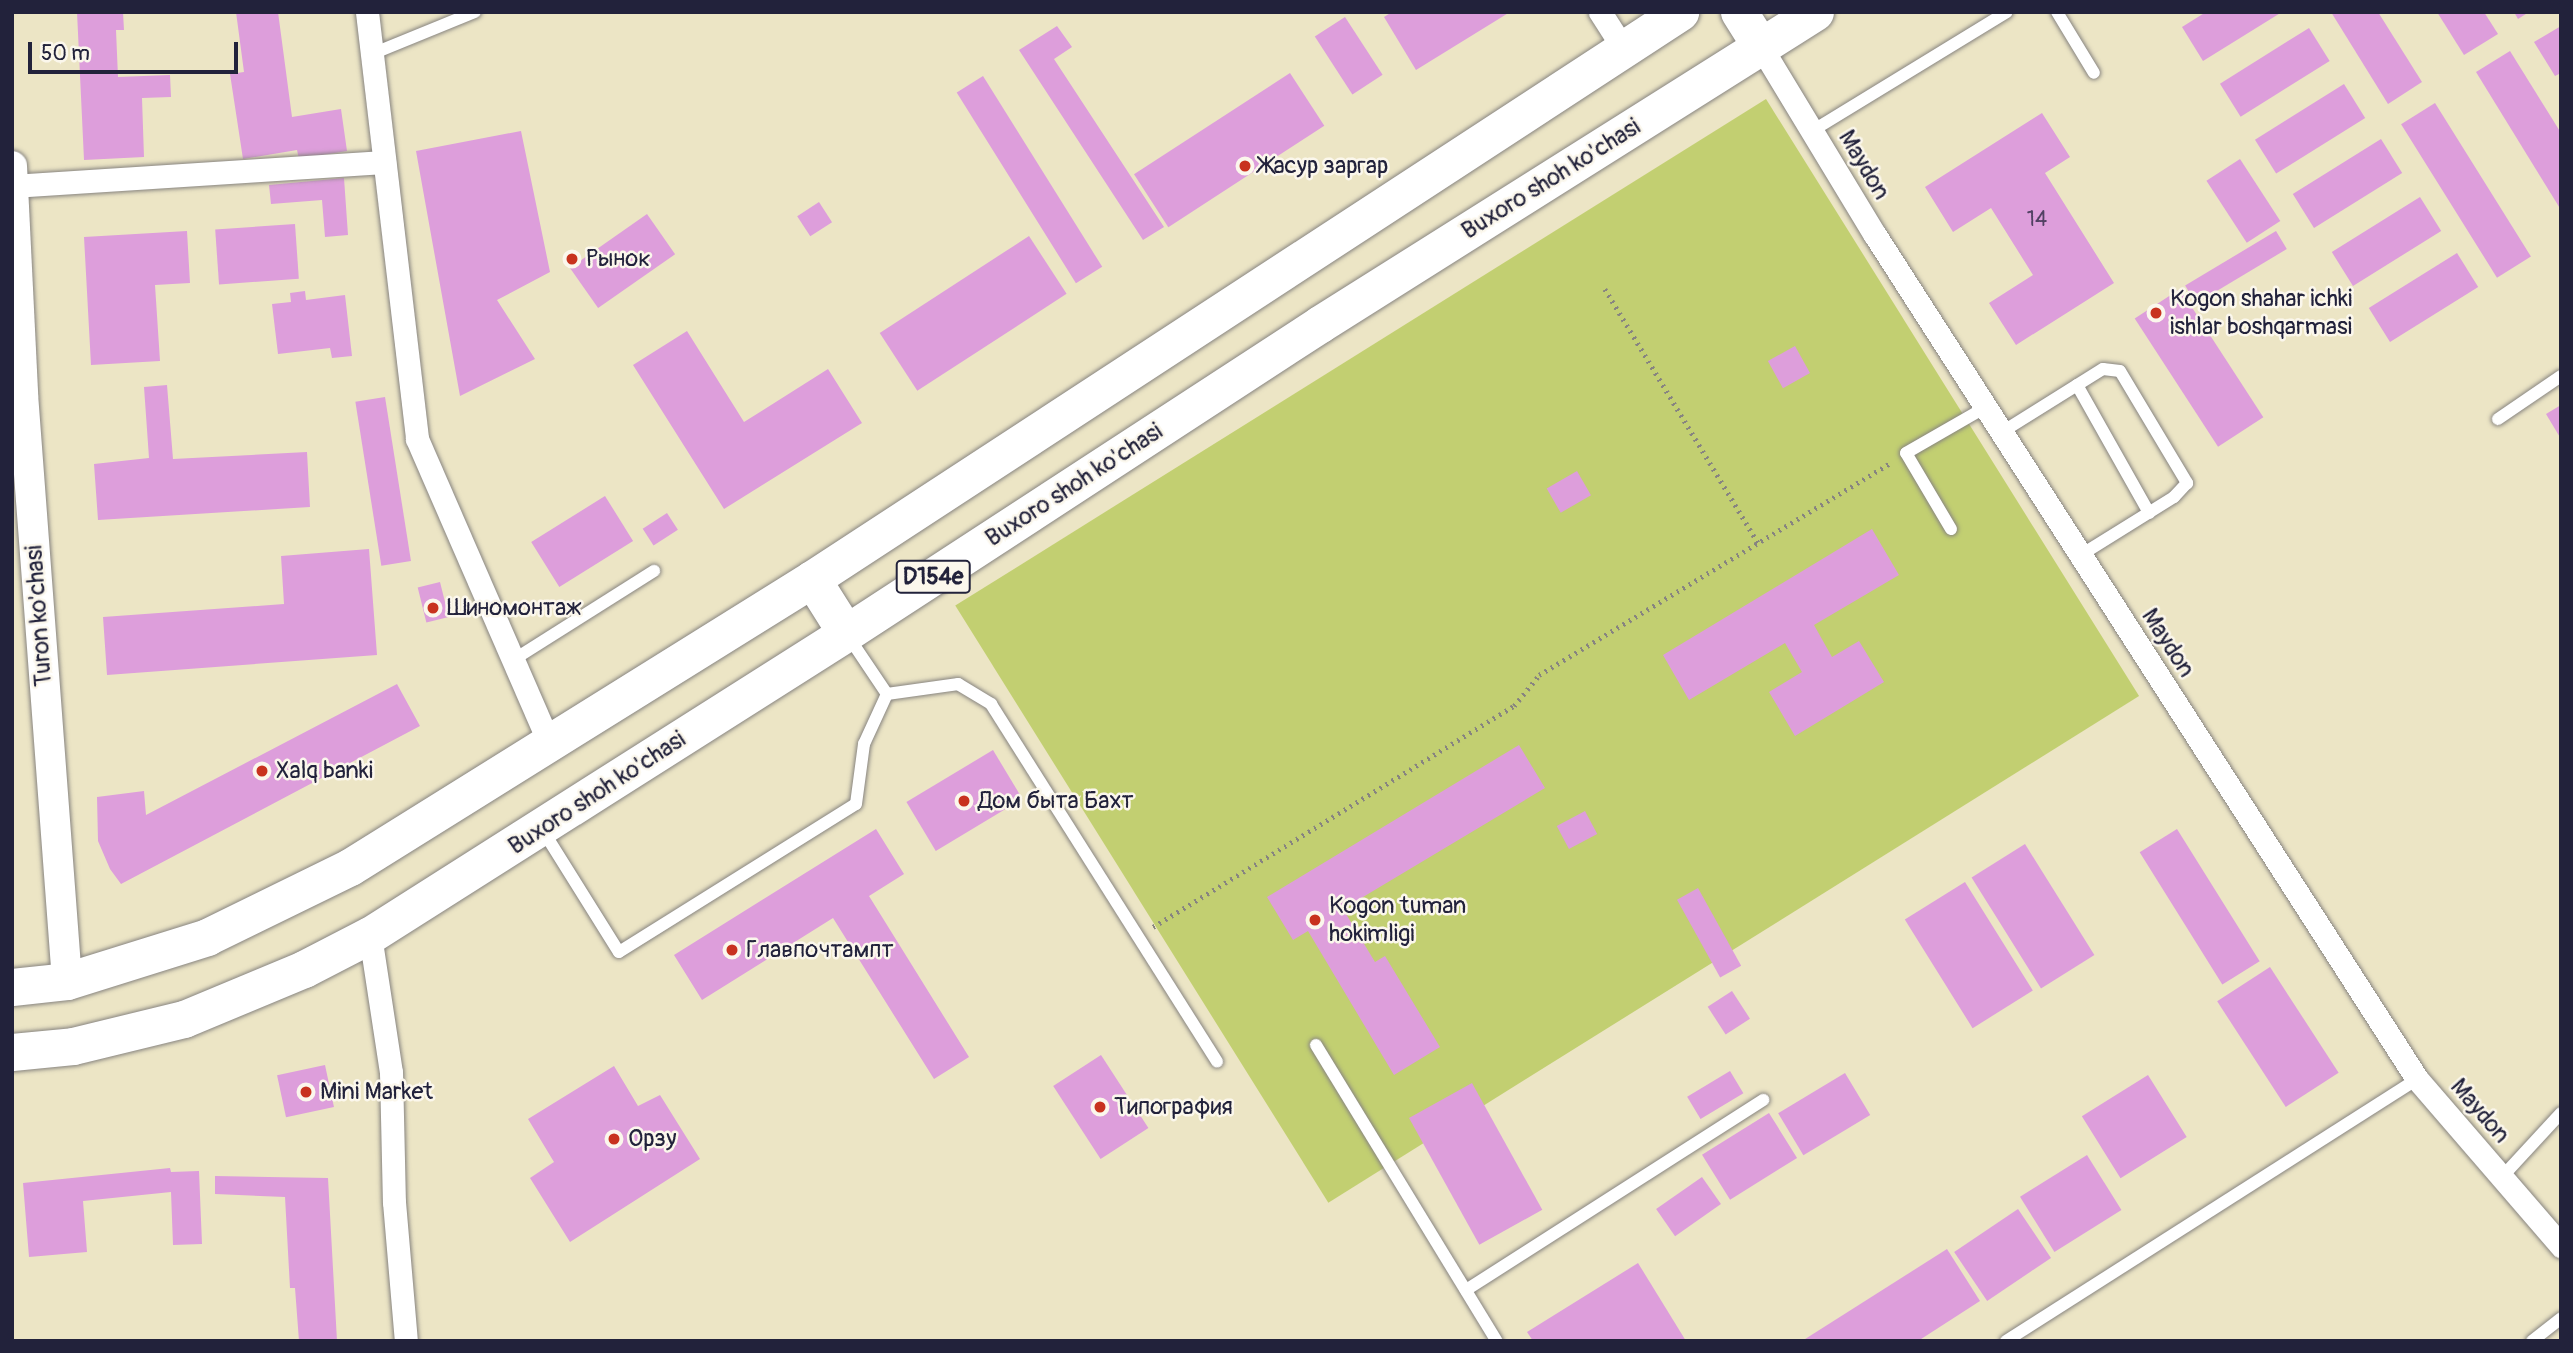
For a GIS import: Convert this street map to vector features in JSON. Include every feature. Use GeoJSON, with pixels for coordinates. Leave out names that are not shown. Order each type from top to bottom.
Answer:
{"type":"FeatureCollection","features":[{"type":"Feature","properties":{"kind":"main road","name":"D154e"},"geometry":{"type":"LineString","coordinates":[[12,987],[67,981],[207,937],[304,892],[812,579],[1680,12]]}},
{"type":"Feature","properties":{"kind":"main road"},"geometry":{"type":"LineString","coordinates":[[1739,12],[1761,47]]}},
{"type":"Feature","properties":{"kind":"main road","name":"Buxoro shoh ko'chasi"},"geometry":{"type":"LineString","coordinates":[[12,1052],[73,1046],[184,1019],[304,969],[370,935],[542,829],[1320,324],[1815,12]]}},
{"type":"Feature","properties":{"kind":"main road"},"geometry":{"type":"LineString","coordinates":[[812,579],[846,633]]}},
{"type":"Feature","properties":{"kind":"street"},"geometry":{"type":"LineString","coordinates":[[367,12],[417,439],[549,743]]}},
{"type":"Feature","properties":{"kind":"street"},"geometry":{"type":"LineString","coordinates":[[1600,12],[1623,48]]}},
{"type":"Feature","properties":{"kind":"street","name":"Maydon"},"geometry":{"type":"LineString","coordinates":[[1761,47],[1986,407],[2417,1079],[2561,1246]]}},
{"type":"Feature","properties":{"kind":"street"},"geometry":{"type":"LineString","coordinates":[[13,186],[384,162]]}},
{"type":"Feature","properties":{"kind":"street","name":"Turon ko'chasi"},"geometry":{"type":"LineString","coordinates":[[12,166],[18,394],[67,981]]}},
{"type":"Feature","properties":{"kind":"street"},"geometry":{"type":"LineString","coordinates":[[370,935],[391,1072],[394,1202],[406,1341]]}},
{"type":"Feature","properties":{"kind":"lane"},"geometry":{"type":"LineString","coordinates":[[372,54],[475,12]]}},
{"type":"Feature","properties":{"kind":"lane"},"geometry":{"type":"LineString","coordinates":[[1812,131],[2007,12]]}},
{"type":"Feature","properties":{"kind":"lane"},"geometry":{"type":"LineString","coordinates":[[2057,12],[2094,73]]}},
{"type":"Feature","properties":{"kind":"lane"},"geometry":{"type":"LineString","coordinates":[[2002,432],[2103,369],[2120,371],[2187,483],[2149,513],[2081,555]]}},
{"type":"Feature","properties":{"kind":"lane"},"geometry":{"type":"LineString","coordinates":[[2498,419],[2561,376]]}},
{"type":"Feature","properties":{"kind":"lane"},"geometry":{"type":"LineString","coordinates":[[2077,385],[2149,513]]}},
{"type":"Feature","properties":{"kind":"lane"},"geometry":{"type":"LineString","coordinates":[[1951,529],[1906,453],[1986,407]]}},
{"type":"Feature","properties":{"kind":"lane"},"geometry":{"type":"LineString","coordinates":[[513,660],[654,571]]}},
{"type":"Feature","properties":{"kind":"lane"},"geometry":{"type":"LineString","coordinates":[[846,633],[887,694]]}},
{"type":"Feature","properties":{"kind":"lane"},"geometry":{"type":"LineString","coordinates":[[887,694],[958,684],[991,704],[1217,1061]]}},
{"type":"Feature","properties":{"kind":"lane"},"geometry":{"type":"LineString","coordinates":[[542,829],[619,951],[856,804],[864,744],[887,694]]}},
{"type":"Feature","properties":{"kind":"lane"},"geometry":{"type":"LineString","coordinates":[[1316,1045],[1497,1341]]}},
{"type":"Feature","properties":{"kind":"lane"},"geometry":{"type":"LineString","coordinates":[[2006,1341],[2417,1079]]}},
{"type":"Feature","properties":{"kind":"lane"},"geometry":{"type":"LineString","coordinates":[[1466,1290],[1763,1100]]}},
{"type":"Feature","properties":{"kind":"lane"},"geometry":{"type":"LineString","coordinates":[[2502,1177],[2561,1113]]}},
{"type":"Feature","properties":{"kind":"lane"},"geometry":{"type":"LineString","coordinates":[[2532,1341],[2561,1318]]}},
{"type":"Feature","properties":{"kind":"path"},"geometry":{"type":"LineString","coordinates":[[1605,289],[1758,543]]}},
{"type":"Feature","properties":{"kind":"path"},"geometry":{"type":"LineString","coordinates":[[1138,936],[1514,706],[1539,675],[1906,453]]}},
{"type":"Feature","properties":{"kind":"green space"},"geometry":{"type":"Polygon","coordinates":[[[1766,99],[2139,696],[1328,1203],[955,606],[1766,99]]]}},
{"type":"Feature","properties":{"kind":"building"},"geometry":{"type":"Polygon","coordinates":[[[77,12],[123,12],[124,30],[116,30],[118,77],[170,75],[171,97],[142,98],[144,157],[84,160],[77,12]]]}},
{"type":"Feature","properties":{"kind":"building"},"geometry":{"type":"Polygon","coordinates":[[[236,12],[278,12],[292,117],[341,109],[347,151],[299,159],[297,150],[243,159],[230,74],[244,72],[236,12]]]}},
{"type":"Feature","properties":{"kind":"building"},"geometry":{"type":"Polygon","coordinates":[[[1392,12],[1510,12],[1416,70],[1384,17],[1392,12]]]}},
{"type":"Feature","properties":{"kind":"building"},"geometry":{"type":"Polygon","coordinates":[[[2206,12],[2282,12],[2203,61],[2182,27],[2206,12]]]}},
{"type":"Feature","properties":{"kind":"building"},"geometry":{"type":"Polygon","coordinates":[[[2331,12],[2378,12],[2422,82],[2388,104],[2331,12]]]}},
{"type":"Feature","properties":{"kind":"building"},"geometry":{"type":"Polygon","coordinates":[[[2437,12],[2484,12],[2498,34],[2464,55],[2437,12]]]}},
{"type":"Feature","properties":{"kind":"building"},"geometry":{"type":"Polygon","coordinates":[[[2514,12],[2529,12],[2518,19],[2514,12]]]}},
{"type":"Feature","properties":{"kind":"building"},"geometry":{"type":"Polygon","coordinates":[[[1345,17],[1383,75],[1352,94],[1315,37],[1345,17]]]}},
{"type":"Feature","properties":{"kind":"building"},"geometry":{"type":"Polygon","coordinates":[[[1057,26],[1072,47],[1054,59],[1164,227],[1143,240],[1019,50],[1057,26]]]}},
{"type":"Feature","properties":{"kind":"building"},"geometry":{"type":"Polygon","coordinates":[[[2561,26],[2561,73],[2555,76],[2534,42],[2561,26]]]}},
{"type":"Feature","properties":{"kind":"building"},"geometry":{"type":"Polygon","coordinates":[[[2309,28],[2330,61],[2241,117],[2220,84],[2309,28]]]}},
{"type":"Feature","properties":{"kind":"building"},"geometry":{"type":"Polygon","coordinates":[[[2510,51],[2561,133],[2561,210],[2476,72],[2510,51]]]}},
{"type":"Feature","properties":{"kind":"building"},"geometry":{"type":"Polygon","coordinates":[[[1290,73],[1324,126],[1168,227],[1134,174],[1290,73]]]}},
{"type":"Feature","properties":{"kind":"building"},"geometry":{"type":"Polygon","coordinates":[[[983,76],[1102,267],[1076,283],[957,92],[983,76]]]}},
{"type":"Feature","properties":{"kind":"building"},"geometry":{"type":"Polygon","coordinates":[[[2344,84],[2365,118],[2276,174],[2255,140],[2344,84]]]}},
{"type":"Feature","properties":{"kind":"building"},"geometry":{"type":"Polygon","coordinates":[[[2435,103],[2531,256],[2497,278],[2401,124],[2435,103]]]}},
{"type":"Feature","properties":{"kind":"building"},"geometry":{"type":"Polygon","coordinates":[[[2042,113],[2070,157],[2045,173],[2114,283],[2016,345],[1989,303],[2033,275],[1991,208],[1953,232],[1925,187],[2042,113]]]}},
{"type":"Feature","properties":{"kind":"building"},"geometry":{"type":"Polygon","coordinates":[[[521,131],[550,272],[497,300],[535,359],[460,396],[416,151],[521,131]]]}},
{"type":"Feature","properties":{"kind":"building"},"geometry":{"type":"Polygon","coordinates":[[[2381,139],[2402,173],[2314,228],[2293,194],[2381,139]]]}},
{"type":"Feature","properties":{"kind":"building"},"geometry":{"type":"Polygon","coordinates":[[[2240,159],[2280,221],[2247,243],[2206,181],[2240,159]]]}},
{"type":"Feature","properties":{"kind":"building"},"geometry":{"type":"Polygon","coordinates":[[[344,178],[348,235],[325,237],[322,200],[271,204],[269,185],[344,178]]]}},
{"type":"Feature","properties":{"kind":"building"},"geometry":{"type":"Polygon","coordinates":[[[2420,197],[2441,231],[2353,286],[2332,252],[2420,197]]]}},
{"type":"Feature","properties":{"kind":"building"},"geometry":{"type":"Polygon","coordinates":[[[819,202],[832,222],[810,236],[797,216],[819,202]]]}},
{"type":"Feature","properties":{"kind":"building"},"geometry":{"type":"Polygon","coordinates":[[[647,214],[675,254],[598,308],[570,268],[647,214]]]}},
{"type":"Feature","properties":{"kind":"building"},"geometry":{"type":"Polygon","coordinates":[[[295,224],[299,279],[219,284],[215,230],[295,224]]]}},
{"type":"Feature","properties":{"kind":"building"},"geometry":{"type":"Polygon","coordinates":[[[187,231],[190,283],[155,285],[160,361],[91,365],[84,237],[187,231]]]}},
{"type":"Feature","properties":{"kind":"building"},"geometry":{"type":"Polygon","coordinates":[[[2276,231],[2287,249],[2196,304],[2185,286],[2276,231]]]}},
{"type":"Feature","properties":{"kind":"building"},"geometry":{"type":"Polygon","coordinates":[[[1029,236],[1067,294],[917,391],[880,333],[1029,236]]]}},
{"type":"Feature","properties":{"kind":"building"},"geometry":{"type":"Polygon","coordinates":[[[2457,253],[2478,287],[2390,342],[2369,308],[2457,253]]]}},
{"type":"Feature","properties":{"kind":"building"},"geometry":{"type":"Polygon","coordinates":[[[2180,289],[2263,417],[2218,447],[2135,318],[2180,289]]]}},
{"type":"Feature","properties":{"kind":"building"},"geometry":{"type":"Polygon","coordinates":[[[305,291],[306,300],[345,295],[352,356],[332,358],[330,348],[278,354],[272,304],[291,302],[290,293],[305,291]]]}},
{"type":"Feature","properties":{"kind":"building"},"geometry":{"type":"Polygon","coordinates":[[[687,331],[744,422],[828,369],[862,423],[724,509],[633,365],[687,331]]]}},
{"type":"Feature","properties":{"kind":"building"},"geometry":{"type":"Polygon","coordinates":[[[1795,346],[1810,373],[1783,388],[1768,361],[1795,346]]]}},
{"type":"Feature","properties":{"kind":"building"},"geometry":{"type":"Polygon","coordinates":[[[167,385],[173,459],[307,452],[310,507],[98,520],[94,464],[149,458],[144,387],[167,385]]]}},
{"type":"Feature","properties":{"kind":"building"},"geometry":{"type":"Polygon","coordinates":[[[385,397],[411,561],[381,566],[355,402],[385,397]]]}},
{"type":"Feature","properties":{"kind":"building"},"geometry":{"type":"Polygon","coordinates":[[[2561,405],[2561,439],[2546,414],[2561,405]]]}},
{"type":"Feature","properties":{"kind":"building"},"geometry":{"type":"Polygon","coordinates":[[[1577,471],[1591,495],[1561,513],[1547,488],[1577,471]]]}},
{"type":"Feature","properties":{"kind":"building"},"geometry":{"type":"Polygon","coordinates":[[[605,496],[633,541],[559,587],[531,542],[605,496]]]}},
{"type":"Feature","properties":{"kind":"building"},"geometry":{"type":"Polygon","coordinates":[[[667,513],[678,530],[654,546],[643,529],[667,513]]]}},
{"type":"Feature","properties":{"kind":"building"},"geometry":{"type":"Polygon","coordinates":[[[1872,529],[1899,575],[1814,625],[1832,657],[1859,641],[1884,682],[1795,736],[1769,692],[1802,672],[1785,643],[1689,700],[1663,655],[1872,529]]]}},
{"type":"Feature","properties":{"kind":"building"},"geometry":{"type":"Polygon","coordinates":[[[369,549],[377,655],[107,675],[103,617],[284,604],[281,556],[369,549]]]}},
{"type":"Feature","properties":{"kind":"building"},"geometry":{"type":"Polygon","coordinates":[[[440,582],[449,617],[426,622],[418,588],[440,582]]]}},
{"type":"Feature","properties":{"kind":"building"},"geometry":{"type":"Polygon","coordinates":[[[397,684],[420,726],[121,884],[110,869],[98,841],[97,797],[144,791],[146,815],[397,684]]]}},
{"type":"Feature","properties":{"kind":"building","name":"Kogon tuman hokimligi"},"geometry":{"type":"Polygon","coordinates":[[[1519,745],[1545,788],[1343,909],[1375,962],[1385,956],[1440,1047],[1394,1075],[1308,931],[1293,940],[1267,897],[1519,745]]]}},
{"type":"Feature","properties":{"kind":"building","name":"Дом быта Бахт"},"geometry":{"type":"Polygon","coordinates":[[[993,750],[1022,799],[936,851],[906,802],[993,750]]]}},
{"type":"Feature","properties":{"kind":"building"},"geometry":{"type":"Polygon","coordinates":[[[1585,811],[1597,834],[1569,849],[1557,826],[1585,811]]]}},
{"type":"Feature","properties":{"kind":"building","name":"Главпочтампт"},"geometry":{"type":"Polygon","coordinates":[[[876,829],[904,874],[869,896],[969,1057],[934,1079],[833,918],[702,1000],[674,955],[876,829]]]}},
{"type":"Feature","properties":{"kind":"building"},"geometry":{"type":"Polygon","coordinates":[[[2177,829],[2260,961],[2222,985],[2140,852],[2177,829]]]}},
{"type":"Feature","properties":{"kind":"building"},"geometry":{"type":"Polygon","coordinates":[[[2025,844],[2094,955],[2041,988],[1972,877],[2025,844]]]}},
{"type":"Feature","properties":{"kind":"building"},"geometry":{"type":"Polygon","coordinates":[[[1965,882],[2033,991],[1973,1028],[1905,920],[1965,882]]]}},
{"type":"Feature","properties":{"kind":"building"},"geometry":{"type":"Polygon","coordinates":[[[1698,888],[1741,966],[1720,977],[1677,900],[1698,888]]]}},
{"type":"Feature","properties":{"kind":"building"},"geometry":{"type":"Polygon","coordinates":[[[2270,967],[2339,1073],[2286,1107],[2217,1001],[2270,967]]]}},
{"type":"Feature","properties":{"kind":"building"},"geometry":{"type":"Polygon","coordinates":[[[1732,991],[1750,1019],[1726,1034],[1708,1007],[1732,991]]]}},
{"type":"Feature","properties":{"kind":"building","name":"Типография"},"geometry":{"type":"Polygon","coordinates":[[[1101,1055],[1148,1128],[1101,1159],[1053,1086],[1101,1055]]]}},
{"type":"Feature","properties":{"kind":"building","name":"Mini Market"},"geometry":{"type":"Polygon","coordinates":[[[325,1065],[334,1107],[286,1117],[277,1075],[325,1065]]]}},
{"type":"Feature","properties":{"kind":"building","name":"Орзу"},"geometry":{"type":"Polygon","coordinates":[[[614,1066],[638,1106],[660,1095],[700,1159],[570,1242],[530,1178],[554,1162],[528,1119],[614,1066]]]}},
{"type":"Feature","properties":{"kind":"building"},"geometry":{"type":"Polygon","coordinates":[[[1730,1071],[1743,1093],[1701,1119],[1687,1097],[1730,1071]]]}},
{"type":"Feature","properties":{"kind":"building"},"geometry":{"type":"Polygon","coordinates":[[[1845,1073],[1870,1115],[1803,1155],[1778,1113],[1845,1073]]]}},
{"type":"Feature","properties":{"kind":"building"},"geometry":{"type":"Polygon","coordinates":[[[2148,1075],[2187,1137],[2121,1178],[2082,1116],[2148,1075]]]}},
{"type":"Feature","properties":{"kind":"building"},"geometry":{"type":"Polygon","coordinates":[[[1472,1083],[1542,1210],[1479,1245],[1409,1118],[1472,1083]]]}},
{"type":"Feature","properties":{"kind":"building"},"geometry":{"type":"Polygon","coordinates":[[[1769,1113],[1797,1158],[1730,1200],[1702,1155],[1769,1113]]]}},
{"type":"Feature","properties":{"kind":"building"},"geometry":{"type":"Polygon","coordinates":[[[2087,1155],[2121,1210],[2054,1252],[2020,1197],[2087,1155]]]}},
{"type":"Feature","properties":{"kind":"building"},"geometry":{"type":"Polygon","coordinates":[[[170,1168],[171,1172],[199,1171],[202,1244],[173,1245],[171,1192],[83,1201],[87,1252],[29,1257],[23,1183],[170,1168]]]}},
{"type":"Feature","properties":{"kind":"building"},"geometry":{"type":"Polygon","coordinates":[[[215,1176],[328,1178],[337,1341],[299,1341],[295,1288],[290,1288],[285,1197],[215,1194],[215,1176]]]}},
{"type":"Feature","properties":{"kind":"building"},"geometry":{"type":"Polygon","coordinates":[[[1702,1177],[1721,1204],[1675,1236],[1656,1209],[1702,1177]]]}},
{"type":"Feature","properties":{"kind":"building"},"geometry":{"type":"Polygon","coordinates":[[[2018,1209],[2051,1258],[1987,1301],[1954,1252],[2018,1209]]]}},
{"type":"Feature","properties":{"kind":"building"},"geometry":{"type":"Polygon","coordinates":[[[1947,1249],[1980,1301],[1918,1341],[1802,1341],[1947,1249]]]}},
{"type":"Feature","properties":{"kind":"building"},"geometry":{"type":"Polygon","coordinates":[[[1638,1263],[1686,1341],[1533,1341],[1527,1332],[1638,1263]]]}},
{"type":"Feature","properties":{"kind":"place","name":"Жасур заргар"},"geometry":{"type":"Point","coordinates":[1245,166]}},
{"type":"Feature","properties":{"kind":"place","name":"Рынок"},"geometry":{"type":"Point","coordinates":[572,259]}},
{"type":"Feature","properties":{"kind":"place","name":"Kogon shahar ichki ishlar boshqarmasi"},"geometry":{"type":"Point","coordinates":[2156,313]}},
{"type":"Feature","properties":{"kind":"place","name":"Шиномонтаж"},"geometry":{"type":"Point","coordinates":[433,608]}},
{"type":"Feature","properties":{"kind":"place","name":"Xalq banki"},"geometry":{"type":"Point","coordinates":[262,771]}},
{"type":"Feature","properties":{"kind":"place","name":"Дом быта Бахт"},"geometry":{"type":"Point","coordinates":[964,801]}},
{"type":"Feature","properties":{"kind":"place","name":"Kogon tuman hokimligi"},"geometry":{"type":"Point","coordinates":[1315,920]}},
{"type":"Feature","properties":{"kind":"place","name":"Главпочтампт"},"geometry":{"type":"Point","coordinates":[732,950]}},
{"type":"Feature","properties":{"kind":"place","name":"Mini Market"},"geometry":{"type":"Point","coordinates":[306,1092]}},
{"type":"Feature","properties":{"kind":"place","name":"Типография"},"geometry":{"type":"Point","coordinates":[1100,1107]}},
{"type":"Feature","properties":{"kind":"place","name":"Орзу"},"geometry":{"type":"Point","coordinates":[614,1139]}}]}
